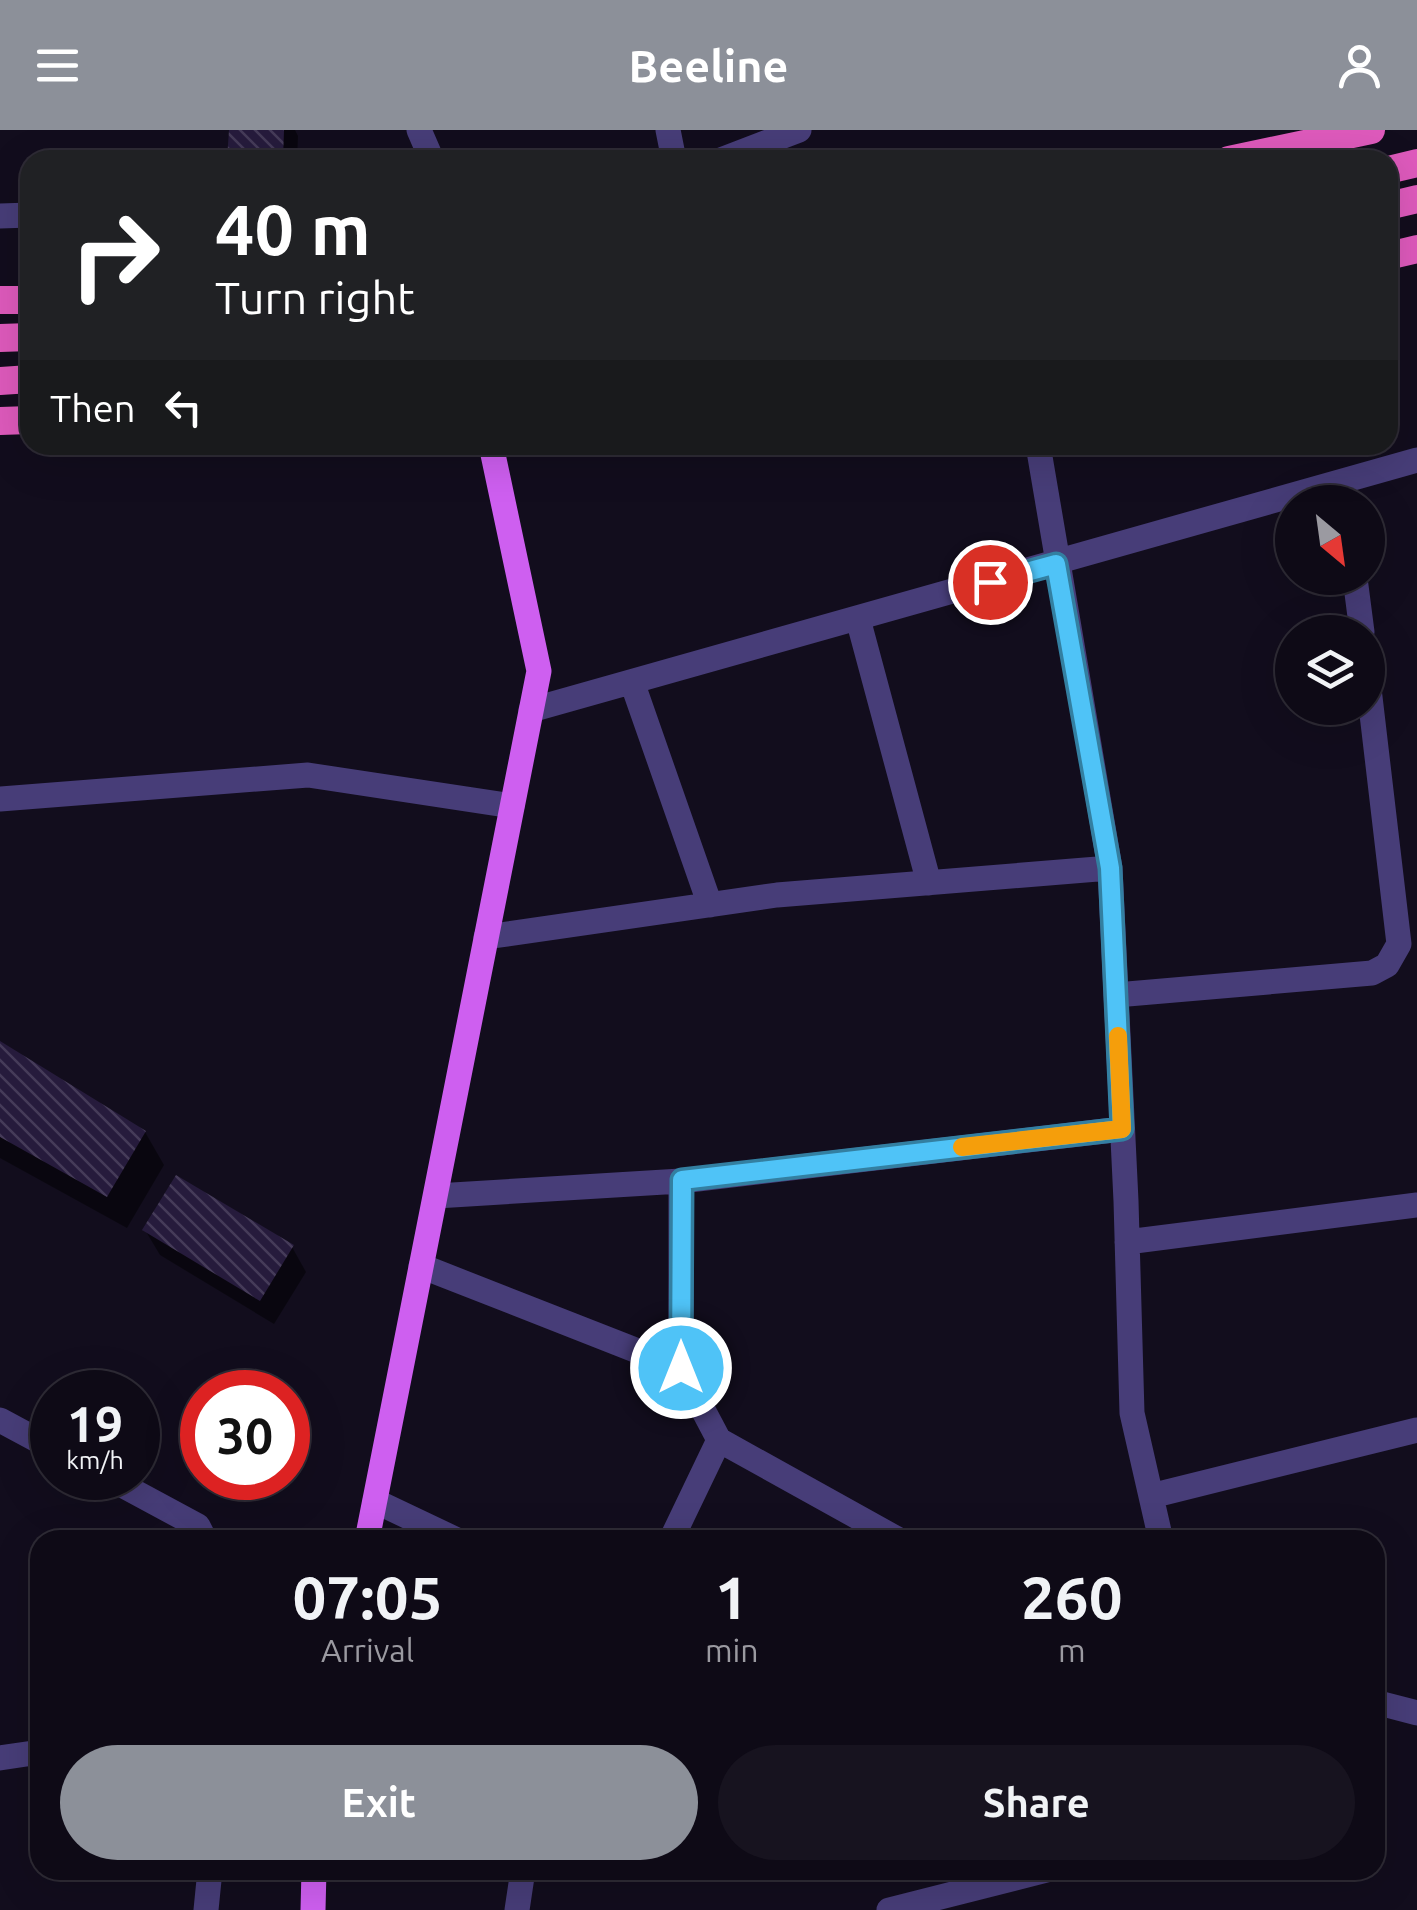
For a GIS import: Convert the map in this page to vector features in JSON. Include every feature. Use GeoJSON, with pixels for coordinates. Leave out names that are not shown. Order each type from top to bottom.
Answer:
{"type":"FeatureCollection","features":[{"type":"Feature","properties":{"kind":"highway"},"geometry":{"type":"LineString","coordinates":[[1277,150],[1372,130]]}},
{"type":"Feature","properties":{"kind":"main road"},"geometry":{"type":"LineString","coordinates":[[369,1530],[539,670],[492,455]]}},
{"type":"Feature","properties":{"kind":"main road"},"geometry":{"type":"LineString","coordinates":[[314,1880],[314,1910]]}},
{"type":"Feature","properties":{"kind":"street"},"geometry":{"type":"LineString","coordinates":[[746,150],[793,131]]}},
{"type":"Feature","properties":{"kind":"street"},"geometry":{"type":"LineString","coordinates":[[1040,455],[1110,868],[1132,1413],[1160,1530]]}},
{"type":"Feature","properties":{"kind":"street"},"geometry":{"type":"LineString","coordinates":[[1362,485],[1417,460]]}},
{"type":"Feature","properties":{"kind":"street"},"geometry":{"type":"LineString","coordinates":[[531,710],[1056,564],[1275,510]]}},
{"type":"Feature","properties":{"kind":"street"},"geometry":{"type":"LineString","coordinates":[[858,619],[928,883]]}},
{"type":"Feature","properties":{"kind":"street"},"geometry":{"type":"LineString","coordinates":[[632,682],[710,905]]}},
{"type":"Feature","properties":{"kind":"street"},"geometry":{"type":"LineString","coordinates":[[1116,995],[1372,973],[1387,965],[1399,944],[1373,725]]}},
{"type":"Feature","properties":{"kind":"street"},"geometry":{"type":"LineString","coordinates":[[0,799],[308,775],[512,806]]}},
{"type":"Feature","properties":{"kind":"street"},"geometry":{"type":"LineString","coordinates":[[486,938],[776,896],[1110,868]]}},
{"type":"Feature","properties":{"kind":"street"},"geometry":{"type":"LineString","coordinates":[[436,1196],[682,1180],[1122,1129]]}},
{"type":"Feature","properties":{"kind":"street"},"geometry":{"type":"LineString","coordinates":[[682,1180],[681,1368],[719,1440],[881,1530]]}},
{"type":"Feature","properties":{"kind":"street"},"geometry":{"type":"LineString","coordinates":[[1127,1242],[1417,1204]]}},
{"type":"Feature","properties":{"kind":"street"},"geometry":{"type":"LineString","coordinates":[[422,1266],[681,1368]]}},
{"type":"Feature","properties":{"kind":"street"},"geometry":{"type":"LineString","coordinates":[[0,1420],[30,1436]]}},
{"type":"Feature","properties":{"kind":"street"},"geometry":{"type":"LineString","coordinates":[[1151,1496],[1417,1430]]}},
{"type":"Feature","properties":{"kind":"street"},"geometry":{"type":"LineString","coordinates":[[676,1530],[719,1440]]}},
{"type":"Feature","properties":{"kind":"street"},"geometry":{"type":"LineString","coordinates":[[149,1500],[200,1530]]}},
{"type":"Feature","properties":{"kind":"street"},"geometry":{"type":"LineString","coordinates":[[375,1501],[436,1530]]}},
{"type":"Feature","properties":{"kind":"street"},"geometry":{"type":"LineString","coordinates":[[1385,1705],[1417,1714]]}},
{"type":"Feature","properties":{"kind":"street"},"geometry":{"type":"LineString","coordinates":[[0,1758],[30,1754]]}},
{"type":"Feature","properties":{"kind":"street"},"geometry":{"type":"LineString","coordinates":[[206,1910],[209,1880]]}},
{"type":"Feature","properties":{"kind":"street"},"geometry":{"type":"LineString","coordinates":[[518,1910],[521,1880]]}},
{"type":"Feature","properties":{"kind":"street"},"geometry":{"type":"LineString","coordinates":[[889,1910],[1008,1880]]}},
{"type":"Feature","properties":{"kind":"building"},"geometry":{"type":"Polygon","coordinates":[[[229,130],[284,130],[283,150],[228,150],[229,130]]]}},
{"type":"Feature","properties":{"kind":"building"},"geometry":{"type":"Polygon","coordinates":[[[0,1041],[146,1131],[107,1197],[0,1137],[0,1041]]]}},
{"type":"Feature","properties":{"kind":"building"},"geometry":{"type":"Polygon","coordinates":[[[176,1175],[294,1245],[260,1301],[142,1230],[176,1175]]]}},
{"type":"Feature","properties":{"kind":"slow traffic"},"geometry":{"type":"LineString","coordinates":[[962,1147],[1122,1129],[1118,1036]]}},
{"type":"Feature","properties":{"kind":"route"},"geometry":{"type":"LineString","coordinates":[[681,1368],[682,1180],[1122,1129],[1110,868],[1056,564],[990,582]]}}]}
